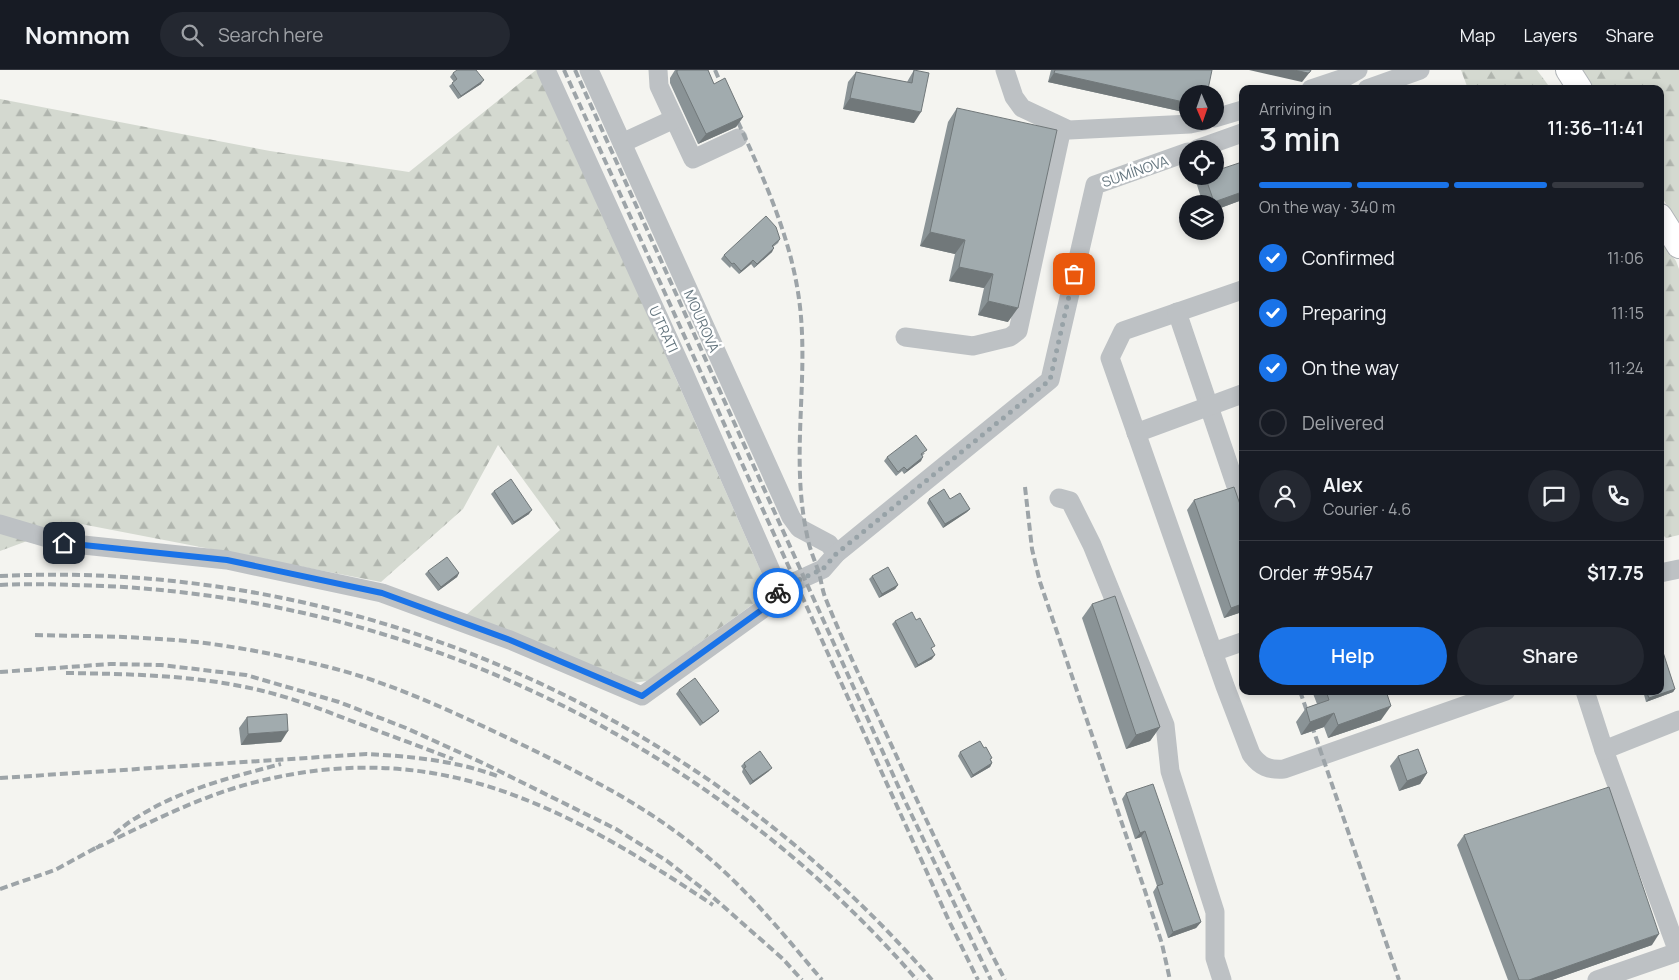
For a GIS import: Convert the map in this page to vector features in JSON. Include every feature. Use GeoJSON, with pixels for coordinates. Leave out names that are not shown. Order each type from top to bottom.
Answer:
{"type":"FeatureCollection","features":[{"type":"Feature","properties":{"kind":"main road"},"geometry":{"type":"LineString","coordinates":[[1568,70],[1577,85]]}},
{"type":"Feature","properties":{"kind":"main road"},"geometry":{"type":"LineString","coordinates":[[1664,222],[1679,246]]}},
{"type":"Feature","properties":{"kind":"street","name":"U TRATI"},"geometry":{"type":"LineString","coordinates":[[546,70],[684,373],[778,593]]}},
{"type":"Feature","properties":{"kind":"street","name":"MOUROVÁ"},"geometry":{"type":"LineString","coordinates":[[589,70],[791,517],[799,528],[829,544],[836,554]]}},
{"type":"Feature","properties":{"kind":"street"},"geometry":{"type":"LineString","coordinates":[[658,70],[659,86],[693,159],[738,138]]}},
{"type":"Feature","properties":{"kind":"street"},"geometry":{"type":"LineString","coordinates":[[1005,70],[1014,97],[1022,108],[1062,128],[1076,131],[1179,125]]}},
{"type":"Feature","properties":{"kind":"street"},"geometry":{"type":"LineString","coordinates":[[1323,85],[1344,78],[1358,70]]}},
{"type":"Feature","properties":{"kind":"street"},"geometry":{"type":"LineString","coordinates":[[1378,85],[1420,70]]}},
{"type":"Feature","properties":{"kind":"street"},"geometry":{"type":"LineString","coordinates":[[1224,115],[1239,111]]}},
{"type":"Feature","properties":{"kind":"street"},"geometry":{"type":"LineString","coordinates":[[622,143],[674,119]]}},
{"type":"Feature","properties":{"kind":"street"},"geometry":{"type":"LineString","coordinates":[[905,338],[974,346],[1010,337],[1018,331],[1062,128]]}},
{"type":"Feature","properties":{"kind":"street"},"geometry":{"type":"LineString","coordinates":[[1222,140],[1239,134]]}},
{"type":"Feature","properties":{"kind":"street","name":"SUMÍNOVA"},"geometry":{"type":"LineString","coordinates":[[778,593],[823,569],[836,554],[1050,380],[1094,185],[1179,155]]}},
{"type":"Feature","properties":{"kind":"street"},"geometry":{"type":"LineString","coordinates":[[1239,291],[1123,331],[1110,358],[1213,652],[1251,754],[1256,762],[1274,770],[1284,769],[1495,695]]}},
{"type":"Feature","properties":{"kind":"street"},"geometry":{"type":"LineString","coordinates":[[1176,312],[1239,495]]}},
{"type":"Feature","properties":{"kind":"street"},"geometry":{"type":"LineString","coordinates":[[1136,432],[1239,395]]}},
{"type":"Feature","properties":{"kind":"street"},"geometry":{"type":"LineString","coordinates":[[1059,498],[1070,501],[1092,545],[1164,725],[1170,771],[1215,912],[1215,958],[1222,980]]}},
{"type":"Feature","properties":{"kind":"street"},"geometry":{"type":"LineString","coordinates":[[0,524],[64,543],[227,560],[382,593],[510,640],[642,696],[778,593]]}},
{"type":"Feature","properties":{"kind":"street"},"geometry":{"type":"LineString","coordinates":[[1664,572],[1679,570]]}},
{"type":"Feature","properties":{"kind":"street"},"geometry":{"type":"LineString","coordinates":[[1213,652],[1239,643]]}},
{"type":"Feature","properties":{"kind":"street"},"geometry":{"type":"LineString","coordinates":[[1586,695],[1604,750],[1678,952],[1597,980]]}},
{"type":"Feature","properties":{"kind":"street"},"geometry":{"type":"LineString","coordinates":[[1604,750],[1679,720]]}},
{"type":"Feature","properties":{"kind":"green space"},"geometry":{"type":"Polygon","coordinates":[[[536,70],[540,70],[770,592],[647,681],[633,683],[465,616],[560,530],[498,445],[463,509],[381,582],[76,523],[0,551],[0,99],[270,151],[409,172],[536,70]]]}},
{"type":"Feature","properties":{"kind":"green space"},"geometry":{"type":"Polygon","coordinates":[[[1461,70],[1537,70],[1548,85],[1467,85],[1461,70]]]}},
{"type":"Feature","properties":{"kind":"green space"},"geometry":{"type":"Polygon","coordinates":[[[1583,70],[1679,70],[1679,225],[1664,201],[1664,85],[1592,85],[1583,70]]]}},
{"type":"Feature","properties":{"kind":"green space"},"geometry":{"type":"Polygon","coordinates":[[[1664,244],[1676,261],[1679,269],[1679,535],[1666,538],[1664,536],[1664,244]]]}},
{"type":"Feature","properties":{"kind":"building"},"geometry":{"type":"Polygon","coordinates":[[[457,70],[476,70],[484,80],[461,96],[452,83],[457,79],[453,73],[457,70]]]}},
{"type":"Feature","properties":{"kind":"building"},"geometry":{"type":"Polygon","coordinates":[[[677,70],[708,70],[714,84],[725,78],[743,117],[706,134],[677,70]]]}},
{"type":"Feature","properties":{"kind":"building"},"geometry":{"type":"Polygon","coordinates":[[[914,70],[929,73],[921,112],[850,98],[856,72],[912,83],[914,70]]]}},
{"type":"Feature","properties":{"kind":"building"},"geometry":{"type":"Polygon","coordinates":[[[1055,70],[1212,70],[1209,85],[1179,85],[1179,101],[1054,73],[1055,70]]]}},
{"type":"Feature","properties":{"kind":"building"},"geometry":{"type":"Polygon","coordinates":[[[1294,70],[1311,70],[1308,73],[1294,70]]]}},
{"type":"Feature","properties":{"kind":"building"},"geometry":{"type":"Polygon","coordinates":[[[957,108],[1057,130],[1018,308],[988,301],[993,274],[959,267],[965,240],[930,232],[957,108]]]}},
{"type":"Feature","properties":{"kind":"building"},"geometry":{"type":"Polygon","coordinates":[[[1239,163],[1239,193],[1224,198],[1224,195],[1212,195],[1208,185],[1224,185],[1224,168],[1239,163]]]}},
{"type":"Feature","properties":{"kind":"building"},"geometry":{"type":"Polygon","coordinates":[[[766,216],[776,227],[780,239],[772,246],[774,248],[757,264],[753,260],[741,271],[724,255],[766,216]]]}},
{"type":"Feature","properties":{"kind":"building"},"geometry":{"type":"Polygon","coordinates":[[[916,435],[927,450],[921,454],[923,457],[907,470],[904,467],[898,472],[887,457],[916,435]]]}},
{"type":"Feature","properties":{"kind":"building"},"geometry":{"type":"Polygon","coordinates":[[[511,479],[532,510],[514,522],[494,491],[511,479]]]}},
{"type":"Feature","properties":{"kind":"building"},"geometry":{"type":"Polygon","coordinates":[[[1234,487],[1239,501],[1239,605],[1231,608],[1194,500],[1234,487]]]}},
{"type":"Feature","properties":{"kind":"building"},"geometry":{"type":"Polygon","coordinates":[[[944,489],[950,499],[960,493],[970,509],[945,524],[929,499],[944,489]]]}},
{"type":"Feature","properties":{"kind":"building"},"geometry":{"type":"Polygon","coordinates":[[[447,557],[459,573],[441,587],[428,571],[447,557]]]}},
{"type":"Feature","properties":{"kind":"building"},"geometry":{"type":"Polygon","coordinates":[[[888,567],[898,585],[882,594],[872,576],[888,567]]]}},
{"type":"Feature","properties":{"kind":"building"},"geometry":{"type":"Polygon","coordinates":[[[1115,596],[1160,727],[1136,735],[1092,604],[1115,596]]]}},
{"type":"Feature","properties":{"kind":"building"},"geometry":{"type":"Polygon","coordinates":[[[912,612],[916,620],[920,618],[935,646],[931,648],[935,655],[918,665],[895,621],[912,612]]]}},
{"type":"Feature","properties":{"kind":"building"},"geometry":{"type":"Polygon","coordinates":[[[1664,655],[1675,689],[1664,693],[1664,655]]]}},
{"type":"Feature","properties":{"kind":"building"},"geometry":{"type":"Polygon","coordinates":[[[695,678],[719,711],[703,723],[679,690],[695,678]]]}},
{"type":"Feature","properties":{"kind":"building"},"geometry":{"type":"Polygon","coordinates":[[[1327,695],[1387,695],[1391,706],[1338,725],[1334,713],[1310,722],[1306,708],[1329,700],[1327,695]]]}},
{"type":"Feature","properties":{"kind":"building"},"geometry":{"type":"Polygon","coordinates":[[[287,714],[288,731],[248,734],[247,717],[287,714]]]}},
{"type":"Feature","properties":{"kind":"building"},"geometry":{"type":"Polygon","coordinates":[[[980,741],[992,758],[990,759],[992,763],[973,775],[960,752],[980,741]]]}},
{"type":"Feature","properties":{"kind":"building"},"geometry":{"type":"Polygon","coordinates":[[[1418,749],[1427,773],[1407,781],[1398,756],[1418,749]]]}},
{"type":"Feature","properties":{"kind":"building"},"geometry":{"type":"Polygon","coordinates":[[[760,751],[772,768],[753,781],[744,768],[746,767],[744,763],[760,751]]]}},
{"type":"Feature","properties":{"kind":"building"},"geometry":{"type":"Polygon","coordinates":[[[1153,784],[1201,922],[1173,932],[1157,886],[1163,884],[1145,831],[1140,833],[1126,793],[1153,784]]]}},
{"type":"Feature","properties":{"kind":"building"},"geometry":{"type":"Polygon","coordinates":[[[1609,787],[1659,934],[1529,980],[1519,980],[1464,835],[1609,787]]]}},
{"type":"Feature","properties":{"kind":"railway"},"geometry":{"type":"LineString","coordinates":[[564,70],[949,921],[978,980]]}},
{"type":"Feature","properties":{"kind":"railway"},"geometry":{"type":"LineString","coordinates":[[575,70],[904,799],[991,980]]}},
{"type":"Feature","properties":{"kind":"railway"},"geometry":{"type":"LineString","coordinates":[[715,70],[725,93]]}},
{"type":"Feature","properties":{"kind":"railway"},"geometry":{"type":"LineString","coordinates":[[733,111],[776,211],[785,237],[798,290],[802,344],[800,453],[802,507],[809,544],[824,594],[924,816],[1005,980]]}},
{"type":"Feature","properties":{"kind":"railway"},"geometry":{"type":"LineString","coordinates":[[1025,487],[1032,549],[1040,582],[1145,891],[1162,944],[1170,980]]}},
{"type":"Feature","properties":{"kind":"railway"},"geometry":{"type":"LineString","coordinates":[[0,576],[132,577],[263,594],[390,625],[512,671],[629,729],[738,801],[840,885],[932,980]]}},
{"type":"Feature","properties":{"kind":"railway"},"geometry":{"type":"LineString","coordinates":[[0,585],[104,586],[220,597],[334,620],[444,655],[551,700],[652,755],[748,821],[836,896],[917,980]]}},
{"type":"Feature","properties":{"kind":"railway"},"geometry":{"type":"LineString","coordinates":[[35,635],[129,637],[222,645],[304,661],[350,673],[376,681],[452,712],[596,782],[661,821],[703,853],[735,882],[780,930],[822,980]]}},
{"type":"Feature","properties":{"kind":"railway"},"geometry":{"type":"LineString","coordinates":[[0,672],[110,664],[161,665],[246,675],[339,702],[406,728],[485,764],[616,829],[667,861],[707,892],[783,959],[802,980]]}},
{"type":"Feature","properties":{"kind":"railway"},"geometry":{"type":"LineString","coordinates":[[66,673],[140,675],[190,679],[263,691],[317,708],[453,759]]}},
{"type":"Feature","properties":{"kind":"railway"},"geometry":{"type":"LineString","coordinates":[[1301,695],[1399,980]]}},
{"type":"Feature","properties":{"kind":"railway"},"geometry":{"type":"LineString","coordinates":[[0,778],[367,754],[433,760],[497,776]]}},
{"type":"Feature","properties":{"kind":"railway"},"geometry":{"type":"LineString","coordinates":[[114,834],[130,821],[188,792],[225,779],[281,764]]}},
{"type":"Feature","properties":{"kind":"railway"},"geometry":{"type":"LineString","coordinates":[[96,848],[192,803],[252,783],[319,770],[381,768],[440,774],[496,789],[550,810],[604,837],[713,905]]}},
{"type":"Feature","properties":{"kind":"railway"},"geometry":{"type":"LineString","coordinates":[[0,889],[55,870],[101,845]]}},
{"type":"Feature","properties":{"kind":"way so far"},"geometry":{"type":"LineString","coordinates":[[778,593],[779,589],[794,581],[823,569],[836,554],[1050,380],[1074,274]]}},
{"type":"Feature","properties":{"kind":"route"},"geometry":{"type":"LineString","coordinates":[[64,543],[227,560],[382,593],[510,640],[642,696],[778,598],[778,593]]}}]}
